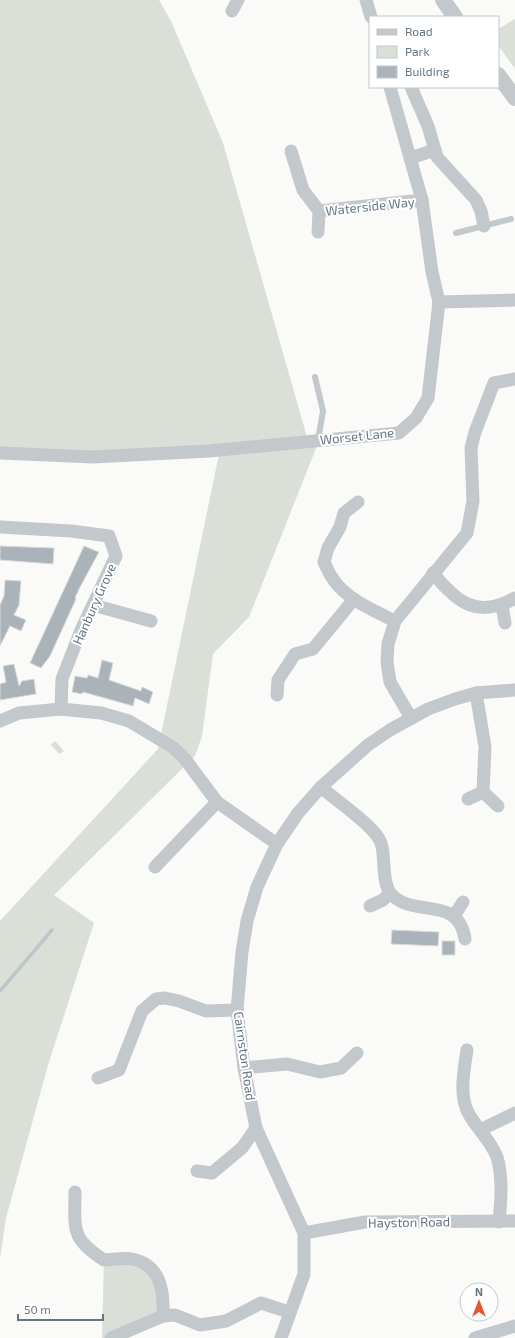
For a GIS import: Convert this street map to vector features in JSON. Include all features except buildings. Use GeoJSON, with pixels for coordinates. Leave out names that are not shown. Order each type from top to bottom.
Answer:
{"type":"FeatureCollection","features":[{"type":"Feature","properties":{"kind":"street"},"geometry":{"type":"LineString","coordinates":[[366,0],[371,16]]}},
{"type":"Feature","properties":{"kind":"street"},"geometry":{"type":"LineString","coordinates":[[443,0],[454,16]]}},
{"type":"Feature","properties":{"kind":"street"},"geometry":{"type":"LineString","coordinates":[[499,76],[515,98]]}},
{"type":"Feature","properties":{"kind":"street","name":"Worset Lane"},"geometry":{"type":"LineString","coordinates":[[0,453],[92,457],[209,451],[399,433],[416,418],[428,398],[439,302],[432,272],[422,200],[390,88]]}},
{"type":"Feature","properties":{"kind":"street"},"geometry":{"type":"LineString","coordinates":[[411,88],[428,126],[435,150],[440,160],[476,200],[483,216],[484,226]]}},
{"type":"Feature","properties":{"kind":"street","name":"Waterside Way"},"geometry":{"type":"LineString","coordinates":[[291,150],[303,190],[319,212],[318,232]]}},
{"type":"Feature","properties":{"kind":"street"},"geometry":{"type":"LineString","coordinates":[[410,158],[435,150]]}},
{"type":"Feature","properties":{"kind":"street","name":"Waterside Way"},"geometry":{"type":"LineString","coordinates":[[319,212],[422,200]]}},
{"type":"Feature","properties":{"kind":"street"},"geometry":{"type":"LineString","coordinates":[[439,302],[515,300]]}},
{"type":"Feature","properties":{"kind":"street"},"geometry":{"type":"LineString","coordinates":[[412,718],[390,682],[387,662],[388,644],[395,621],[467,533],[473,501],[471,448],[475,432],[494,383],[515,379]]}},
{"type":"Feature","properties":{"kind":"street"},"geometry":{"type":"LineString","coordinates":[[358,502],[339,510],[340,527],[328,548],[324,562],[333,580],[354,599],[367,608],[395,621]]}},
{"type":"Feature","properties":{"kind":"street","name":"Hanbury Grove"},"geometry":{"type":"LineString","coordinates":[[0,527],[71,531],[109,536],[116,556],[81,630],[62,679],[61,709]]}},
{"type":"Feature","properties":{"kind":"street"},"geometry":{"type":"LineString","coordinates":[[434,573],[446,588],[463,603],[483,608],[502,605],[515,598]]}},
{"type":"Feature","properties":{"kind":"street"},"geometry":{"type":"LineString","coordinates":[[277,695],[273,679],[295,654],[313,649],[354,599]]}},
{"type":"Feature","properties":{"kind":"street"},"geometry":{"type":"LineString","coordinates":[[93,605],[151,621]]}},
{"type":"Feature","properties":{"kind":"street"},"geometry":{"type":"LineString","coordinates":[[502,605],[505,623]]}},
{"type":"Feature","properties":{"kind":"street","name":"Cairnston Road"},"geometry":{"type":"LineString","coordinates":[[281,1338],[304,1274],[304,1233],[256,1128],[244,1068],[237,1010],[242,952],[247,921],[257,887],[278,844],[298,813],[321,787],[368,745],[428,709],[476,693],[515,690]]}},
{"type":"Feature","properties":{"kind":"street"},"geometry":{"type":"LineString","coordinates":[[476,693],[485,747],[483,792],[498,806]]}},
{"type":"Feature","properties":{"kind":"street"},"geometry":{"type":"LineString","coordinates":[[0,721],[19,714],[61,709],[101,714],[129,722],[156,736],[174,748],[185,759],[217,802],[278,844]]}},
{"type":"Feature","properties":{"kind":"street"},"geometry":{"type":"LineString","coordinates":[[321,787],[376,833],[382,843],[385,873],[390,893],[405,905],[433,908],[454,916],[463,928],[465,939]]}},
{"type":"Feature","properties":{"kind":"street"},"geometry":{"type":"LineString","coordinates":[[468,799],[483,792]]}},
{"type":"Feature","properties":{"kind":"street"},"geometry":{"type":"LineString","coordinates":[[155,867],[217,802]]}},
{"type":"Feature","properties":{"kind":"street"},"geometry":{"type":"LineString","coordinates":[[370,906],[383,900],[390,893]]}},
{"type":"Feature","properties":{"kind":"street"},"geometry":{"type":"LineString","coordinates":[[454,916],[463,902]]}},
{"type":"Feature","properties":{"kind":"street"},"geometry":{"type":"LineString","coordinates":[[98,1078],[119,1070],[142,1011],[156,999],[166,998],[179,1001],[206,1011],[237,1010]]}},
{"type":"Feature","properties":{"kind":"street"},"geometry":{"type":"LineString","coordinates":[[468,1050],[463,1076],[464,1094],[469,1114],[497,1157],[501,1191],[499,1222]]}},
{"type":"Feature","properties":{"kind":"street"},"geometry":{"type":"LineString","coordinates":[[244,1068],[287,1064],[320,1072],[341,1068],[357,1053]]}},
{"type":"Feature","properties":{"kind":"street"},"geometry":{"type":"LineString","coordinates":[[480,1130],[515,1113]]}},
{"type":"Feature","properties":{"kind":"street"},"geometry":{"type":"LineString","coordinates":[[197,1171],[212,1173],[242,1148],[256,1128]]}},
{"type":"Feature","properties":{"kind":"street"},"geometry":{"type":"LineString","coordinates":[[75,1192],[75,1228],[79,1241],[104,1260],[131,1259],[147,1265],[160,1279],[164,1299],[163,1316]]}},
{"type":"Feature","properties":{"kind":"street","name":"Hayston Road"},"geometry":{"type":"LineString","coordinates":[[304,1233],[366,1222],[515,1221]]}},
{"type":"Feature","properties":{"kind":"street"},"geometry":{"type":"LineString","coordinates":[[111,1338],[163,1316],[175,1315],[200,1325],[226,1321],[261,1303],[290,1312]]}},
{"type":"Feature","properties":{"kind":"street"},"geometry":{"type":"LineString","coordinates":[[476,1338],[515,1326]]}},
{"type":"Feature","properties":{"kind":"lane"},"geometry":{"type":"LineString","coordinates":[[456,233],[511,220]]}},
{"type":"Feature","properties":{"kind":"lane"},"geometry":{"type":"LineString","coordinates":[[315,377],[323,411],[318,440]]}},
{"type":"Feature","properties":{"kind":"green space"},"geometry":{"type":"Polygon","coordinates":[[[0,0],[159,0],[171,21],[223,143],[307,437],[208,446],[91,452],[0,447],[0,0]]]}},
{"type":"Feature","properties":{"kind":"green space"},"geometry":{"type":"Polygon","coordinates":[[[515,19],[515,69],[499,46],[499,28],[515,19]]]}},
{"type":"Feature","properties":{"kind":"green space"},"geometry":{"type":"Polygon","coordinates":[[[317,446],[249,617],[213,654],[202,736],[195,756],[54,895],[94,923],[48,1065],[6,1218],[0,1259],[0,921],[158,749],[219,454],[317,446]]]}},
{"type":"Feature","properties":{"kind":"green space"},"geometry":{"type":"Polygon","coordinates":[[[55,741],[64,751],[59,754],[51,745],[55,741]]]}},
{"type":"Feature","properties":{"kind":"green space"},"geometry":{"type":"Polygon","coordinates":[[[131,1259],[160,1279],[163,1316],[111,1338],[102,1338],[104,1260],[131,1259]]]}},
{"type":"Feature","properties":{"kind":"waterway"},"geometry":{"type":"LineString","coordinates":[[0,991],[52,930]]}}]}
